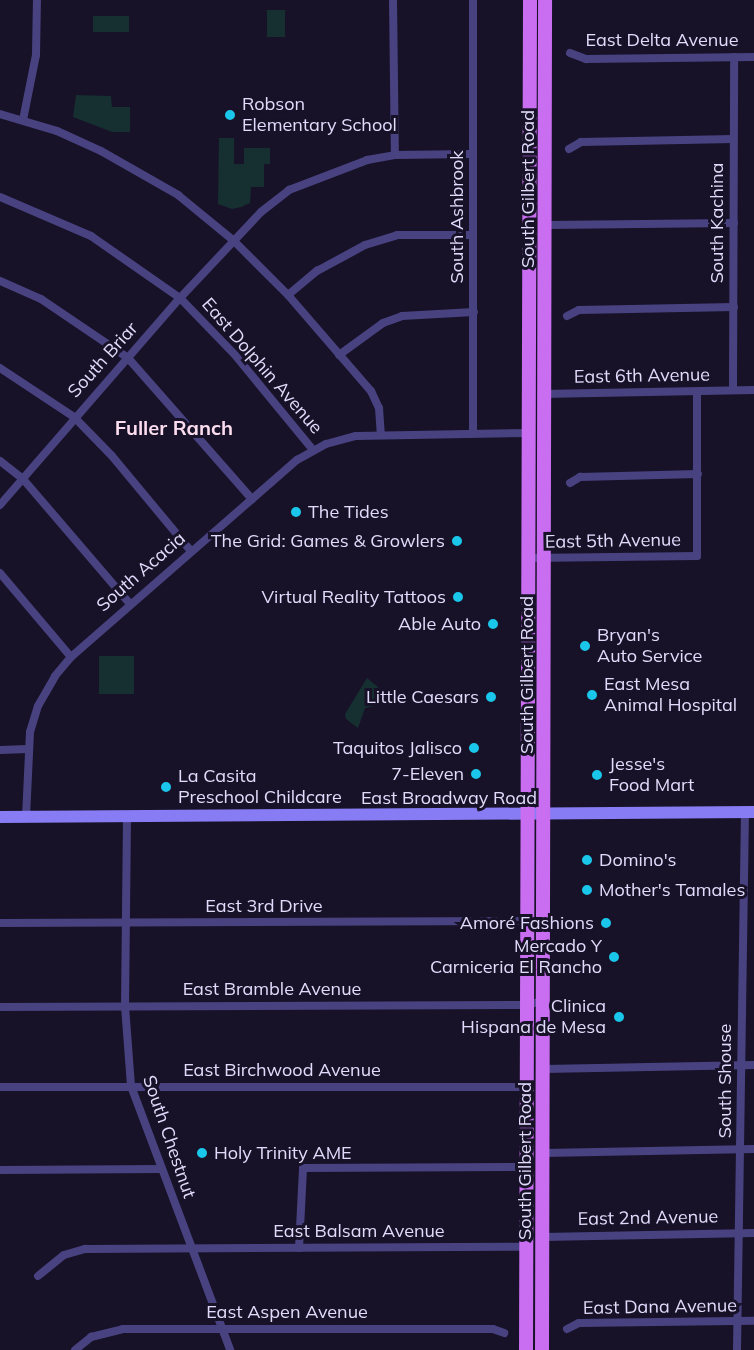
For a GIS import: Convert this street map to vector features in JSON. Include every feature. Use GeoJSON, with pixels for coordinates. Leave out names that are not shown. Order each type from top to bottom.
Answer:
{"type":"FeatureCollection","features":[{"type":"Feature","properties":{"kind":"main road","name":"South Gilbert Road"},"geometry":{"type":"LineString","coordinates":[[526,1350],[531,433],[530,0]]}},
{"type":"Feature","properties":{"kind":"main road","name":"South Gilbert Road"},"geometry":{"type":"LineString","coordinates":[[542,1350],[546,816],[545,0]]}},
{"type":"Feature","properties":{"kind":"main road"},"geometry":{"type":"LineString","coordinates":[[530,586],[537,616],[545,620]]}},
{"type":"Feature","properties":{"kind":"main road"},"geometry":{"type":"LineString","coordinates":[[529,640],[537,646],[538,676],[545,695]]}},
{"type":"Feature","properties":{"kind":"main road","name":"East Broadway Road"},"geometry":{"type":"LineString","coordinates":[[0,817],[546,816],[750,812]]}},
{"type":"Feature","properties":{"kind":"street"},"geometry":{"type":"LineString","coordinates":[[23,120],[36,55],[37,0]]}},
{"type":"Feature","properties":{"kind":"street"},"geometry":{"type":"LineString","coordinates":[[393,0],[395,155]]}},
{"type":"Feature","properties":{"kind":"street","name":"South Ashbrook"},"geometry":{"type":"LineString","coordinates":[[472,0],[473,433]]}},
{"type":"Feature","properties":{"kind":"street","name":"East Delta Avenue"},"geometry":{"type":"LineString","coordinates":[[570,53],[586,59],[754,57]]}},
{"type":"Feature","properties":{"kind":"street","name":"South Kachina"},"geometry":{"type":"LineString","coordinates":[[733,390],[734,57]]}},
{"type":"Feature","properties":{"kind":"street"},"geometry":{"type":"LineString","coordinates":[[0,114],[62,134],[140,173],[178,195],[234,240],[288,295],[371,391],[379,408],[381,434]]}},
{"type":"Feature","properties":{"kind":"street"},"geometry":{"type":"LineString","coordinates":[[569,149],[581,142],[733,139]]}},
{"type":"Feature","properties":{"kind":"street"},"geometry":{"type":"LineString","coordinates":[[234,240],[290,190],[358,163],[395,155],[474,154]]}},
{"type":"Feature","properties":{"kind":"street","name":"East Dolphin Avenue"},"geometry":{"type":"LineString","coordinates":[[0,197],[91,236],[180,297],[235,355],[313,450]]}},
{"type":"Feature","properties":{"kind":"street"},"geometry":{"type":"LineString","coordinates":[[547,225],[734,223]]}},
{"type":"Feature","properties":{"kind":"street"},"geometry":{"type":"LineString","coordinates":[[288,295],[317,270],[365,244],[397,235],[472,235]]}},
{"type":"Feature","properties":{"kind":"street","name":"South Briar"},"geometry":{"type":"LineString","coordinates":[[0,505],[74,417],[180,297],[234,240]]}},
{"type":"Feature","properties":{"kind":"street"},"geometry":{"type":"LineString","coordinates":[[0,281],[41,299],[128,358],[252,499]]}},
{"type":"Feature","properties":{"kind":"street"},"geometry":{"type":"LineString","coordinates":[[567,316],[579,310],[734,307]]}},
{"type":"Feature","properties":{"kind":"street"},"geometry":{"type":"LineString","coordinates":[[339,355],[383,323],[402,316],[474,312]]}},
{"type":"Feature","properties":{"kind":"street"},"geometry":{"type":"LineString","coordinates":[[0,368],[74,417],[112,456],[191,551]]}},
{"type":"Feature","properties":{"kind":"street","name":"East 6th Avenue"},"geometry":{"type":"LineString","coordinates":[[531,394],[754,390]]}},
{"type":"Feature","properties":{"kind":"street"},"geometry":{"type":"LineString","coordinates":[[570,483],[580,477],[698,474],[698,392]]}},
{"type":"Feature","properties":{"kind":"street","name":"South Acacia"},"geometry":{"type":"LineString","coordinates":[[26,817],[28,749],[38,706],[71,657],[191,551],[313,450],[344,438],[381,434],[546,433]]}},
{"type":"Feature","properties":{"kind":"street"},"geometry":{"type":"LineString","coordinates":[[0,461],[23,479],[130,604]]}},
{"type":"Feature","properties":{"kind":"street","name":"East 5th Avenue"},"geometry":{"type":"LineString","coordinates":[[530,558],[697,556],[698,474]]}},
{"type":"Feature","properties":{"kind":"street"},"geometry":{"type":"LineString","coordinates":[[0,573],[71,657]]}},
{"type":"Feature","properties":{"kind":"street"},"geometry":{"type":"LineString","coordinates":[[0,750],[28,749]]}},
{"type":"Feature","properties":{"kind":"street","name":"South Shouse"},"geometry":{"type":"LineString","coordinates":[[737,1350],[742,1149],[742,972],[750,812]]}},
{"type":"Feature","properties":{"kind":"street","name":"South Chestnut"},"geometry":{"type":"LineString","coordinates":[[127,818],[124,1006],[131,1086],[230,1350]]}},
{"type":"Feature","properties":{"kind":"street","name":"East 3rd Drive"},"geometry":{"type":"LineString","coordinates":[[0,923],[528,921]]}},
{"type":"Feature","properties":{"kind":"street"},"geometry":{"type":"LineString","coordinates":[[742,972],[754,972]]}},
{"type":"Feature","properties":{"kind":"street","name":"East Bramble Avenue"},"geometry":{"type":"LineString","coordinates":[[0,1007],[528,1005],[544,1000]]}},
{"type":"Feature","properties":{"kind":"street"},"geometry":{"type":"LineString","coordinates":[[544,1070],[754,1065]]}},
{"type":"Feature","properties":{"kind":"street","name":"East Birchwood Avenue"},"geometry":{"type":"LineString","coordinates":[[0,1087],[528,1087]]}},
{"type":"Feature","properties":{"kind":"street"},"geometry":{"type":"LineString","coordinates":[[544,1153],[754,1149]]}},
{"type":"Feature","properties":{"kind":"street"},"geometry":{"type":"LineString","coordinates":[[299,1248],[303,1168],[527,1167]]}},
{"type":"Feature","properties":{"kind":"street"},"geometry":{"type":"LineString","coordinates":[[0,1170],[161,1169]]}},
{"type":"Feature","properties":{"kind":"street","name":"East 2nd Avenue"},"geometry":{"type":"LineString","coordinates":[[543,1237],[754,1233]]}},
{"type":"Feature","properties":{"kind":"street","name":"East Balsam Avenue"},"geometry":{"type":"LineString","coordinates":[[38,1276],[64,1255],[85,1249],[527,1247]]}},
{"type":"Feature","properties":{"kind":"street","name":"East Dana Avenue"},"geometry":{"type":"LineString","coordinates":[[567,1329],[579,1323],[754,1321]]}},
{"type":"Feature","properties":{"kind":"street","name":"East Aspen Avenue"},"geometry":{"type":"LineString","coordinates":[[75,1350],[91,1337],[123,1329],[493,1329],[504,1333]]}},
{"type":"Feature","properties":{"kind":"green space"},"geometry":{"type":"Polygon","coordinates":[[[267,10],[285,10],[285,37],[267,37],[267,10]]]}},
{"type":"Feature","properties":{"kind":"green space"},"geometry":{"type":"Polygon","coordinates":[[[93,16],[129,16],[129,32],[93,32],[93,16]]]}},
{"type":"Feature","properties":{"kind":"green space"},"geometry":{"type":"Polygon","coordinates":[[[76,95],[111,96],[112,107],[130,107],[130,132],[112,132],[73,117],[76,95]]]}},
{"type":"Feature","properties":{"kind":"green space"},"geometry":{"type":"Polygon","coordinates":[[[219,138],[234,138],[234,164],[244,164],[244,148],[270,148],[270,164],[264,164],[264,187],[251,187],[250,203],[241,207],[232,209],[218,204],[219,138]]]}},
{"type":"Feature","properties":{"kind":"green space"},"geometry":{"type":"Polygon","coordinates":[[[99,656],[134,656],[134,694],[99,694],[99,656]]]}},
{"type":"Feature","properties":{"kind":"green space"},"geometry":{"type":"Polygon","coordinates":[[[367,678],[378,687],[378,705],[365,708],[358,728],[346,719],[345,714],[367,678]]]}},
{"type":"Feature","properties":{"kind":"place","name":"Robson Elementary School"},"geometry":{"type":"Point","coordinates":[230,115]}},
{"type":"Feature","properties":{"kind":"place","name":"The Tides"},"geometry":{"type":"Point","coordinates":[296,512]}},
{"type":"Feature","properties":{"kind":"place","name":"The Grid: Games & Growlers"},"geometry":{"type":"Point","coordinates":[457,541]}},
{"type":"Feature","properties":{"kind":"place","name":"Virtual Reality Tattoos"},"geometry":{"type":"Point","coordinates":[458,597]}},
{"type":"Feature","properties":{"kind":"place","name":"Able Auto"},"geometry":{"type":"Point","coordinates":[493,624]}},
{"type":"Feature","properties":{"kind":"place","name":"Bryan's Auto Service"},"geometry":{"type":"Point","coordinates":[585,646]}},
{"type":"Feature","properties":{"kind":"place","name":"East Mesa Animal Hospital"},"geometry":{"type":"Point","coordinates":[592,695]}},
{"type":"Feature","properties":{"kind":"place","name":"Little Caesars"},"geometry":{"type":"Point","coordinates":[491,697]}},
{"type":"Feature","properties":{"kind":"place","name":"Taquitos Jalisco"},"geometry":{"type":"Point","coordinates":[474,748]}},
{"type":"Feature","properties":{"kind":"place","name":"7-Eleven"},"geometry":{"type":"Point","coordinates":[476,774]}},
{"type":"Feature","properties":{"kind":"place","name":"Jesse's Food Mart"},"geometry":{"type":"Point","coordinates":[597,775]}},
{"type":"Feature","properties":{"kind":"place","name":"La Casita Preschool Childcare"},"geometry":{"type":"Point","coordinates":[166,787]}},
{"type":"Feature","properties":{"kind":"place","name":"Domino's"},"geometry":{"type":"Point","coordinates":[587,860]}},
{"type":"Feature","properties":{"kind":"place","name":"Mother's Tamales"},"geometry":{"type":"Point","coordinates":[587,890]}},
{"type":"Feature","properties":{"kind":"place","name":"Amoré Fashions"},"geometry":{"type":"Point","coordinates":[606,923]}},
{"type":"Feature","properties":{"kind":"place","name":"Mercado Y Carniceria El Rancho"},"geometry":{"type":"Point","coordinates":[614,957]}},
{"type":"Feature","properties":{"kind":"place","name":"Clinica Hispana de Mesa"},"geometry":{"type":"Point","coordinates":[619,1017]}},
{"type":"Feature","properties":{"kind":"place","name":"Holy Trinity AME"},"geometry":{"type":"Point","coordinates":[202,1153]}},
{"type":"Feature","properties":{"kind":"district","name":"Fuller Ranch"},"geometry":{"type":"Point","coordinates":[174,427]}}]}
